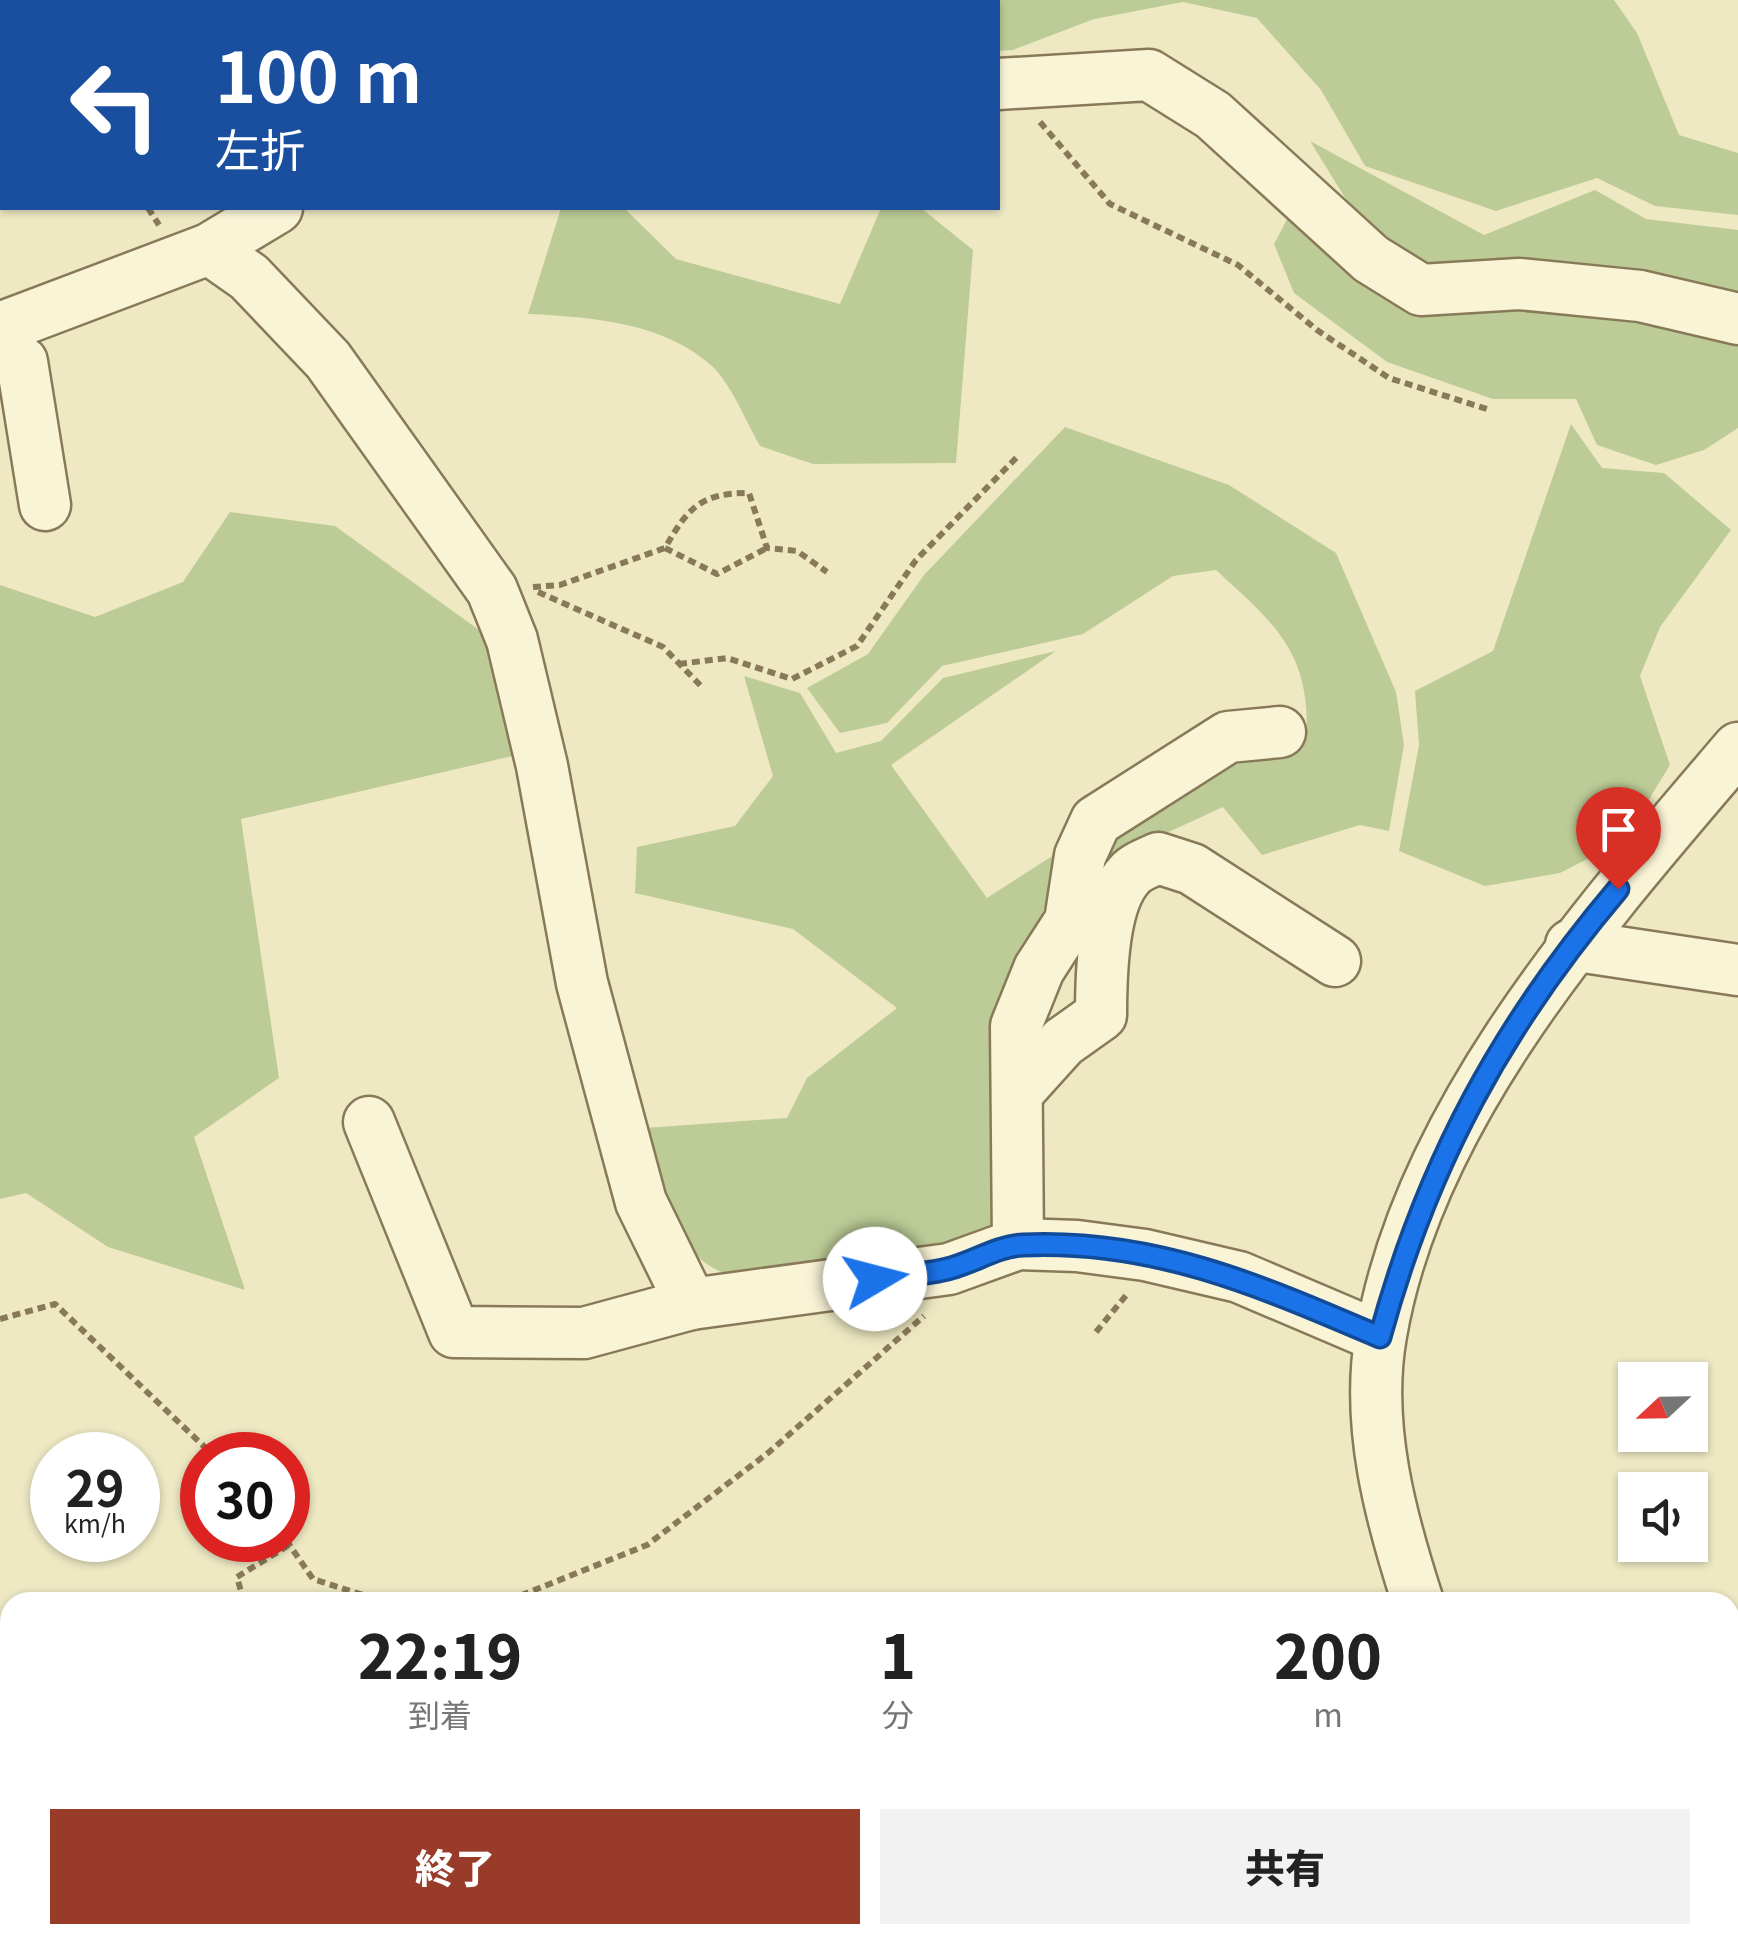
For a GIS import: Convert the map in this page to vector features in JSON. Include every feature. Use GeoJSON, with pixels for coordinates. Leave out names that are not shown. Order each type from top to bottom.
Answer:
{"type":"FeatureCollection","features":[{"type":"Feature","properties":{"kind":"street"},"geometry":{"type":"LineString","coordinates":[[1002,83],[1149,75],[1212,115],[1371,260],[1421,290],[1518,284],[1640,296],[1738,319]]}},
{"type":"Feature","properties":{"kind":"street"},"geometry":{"type":"LineString","coordinates":[[0,328],[209,250],[274,210]]}},
{"type":"Feature","properties":{"kind":"street"},"geometry":{"type":"LineString","coordinates":[[209,250],[249,276],[328,360],[492,590],[512,640],[542,766],[582,984],[642,1202],[691,1304]]}},
{"type":"Feature","properties":{"kind":"street"},"geometry":{"type":"LineString","coordinates":[[0,347],[22,362],[44,505]]}},
{"type":"Feature","properties":{"kind":"street"},"geometry":{"type":"LineString","coordinates":[[1018,1244],[1016,1026],[1040,969],[1070,921],[1080,856],[1096,821],[1228,737],[1280,732]]}},
{"type":"Feature","properties":{"kind":"street"},"geometry":{"type":"LineString","coordinates":[[1415,1592],[1395,1530],[1378,1436],[1380,1337],[1404,1251],[1447,1144],[1571,945],[1738,748]]}},
{"type":"Feature","properties":{"kind":"street"},"geometry":{"type":"LineString","coordinates":[[1017,1094],[1063,1042],[1101,1015],[1100,961],[1110,917],[1129,874],[1158,858],[1192,869],[1335,961]]}},
{"type":"Feature","properties":{"kind":"street"},"geometry":{"type":"LineString","coordinates":[[1571,945],[1738,970]]}},
{"type":"Feature","properties":{"kind":"street"},"geometry":{"type":"LineString","coordinates":[[369,1122],[454,1332],[584,1333],[691,1304],[949,1269],[1018,1244],[1145,1254],[1239,1277],[1380,1337]]}},
{"type":"Feature","properties":{"kind":"path"},"geometry":{"type":"LineString","coordinates":[[1002,83],[1110,204],[1238,265],[1317,330],[1389,378],[1490,410]]}},
{"type":"Feature","properties":{"kind":"path"},"geometry":{"type":"LineString","coordinates":[[679,664],[727,658],[792,679],[857,646],[916,560],[1018,456]]}},
{"type":"Feature","properties":{"kind":"path"},"geometry":{"type":"LineString","coordinates":[[702,687],[663,647],[528,588],[560,585],[665,548],[687,510],[721,493],[749,493],[767,548]]}},
{"type":"Feature","properties":{"kind":"path"},"geometry":{"type":"LineString","coordinates":[[665,548],[717,574],[767,548],[797,551],[827,572]]}},
{"type":"Feature","properties":{"kind":"path"},"geometry":{"type":"LineString","coordinates":[[530,1592],[647,1545],[768,1454],[923,1318],[949,1269]]}},
{"type":"Feature","properties":{"kind":"path"},"geometry":{"type":"LineString","coordinates":[[0,1318],[54,1304],[189,1432]]}},
{"type":"Feature","properties":{"kind":"path"},"geometry":{"type":"LineString","coordinates":[[241,1592],[237,1577],[259,1562]]}},
{"type":"Feature","properties":{"kind":"path"},"geometry":{"type":"LineString","coordinates":[[302,1562],[313,1579],[354,1592]]}},
{"type":"Feature","properties":{"kind":"green space"},"geometry":{"type":"Polygon","coordinates":[[[1000,0],[1614,0],[1637,33],[1679,135],[1738,153],[1738,215],[1655,206],[1597,178],[1496,211],[1365,166],[1321,90],[1257,18],[1183,2],[1094,19],[1013,50],[1000,51],[1000,0]]]}},
{"type":"Feature","properties":{"kind":"green space"},"geometry":{"type":"Polygon","coordinates":[[[1310,141],[1484,235],[1595,190],[1646,219],[1738,230],[1738,305],[1424,276],[1365,230],[1310,141]]]}},
{"type":"Feature","properties":{"kind":"green space"},"geometry":{"type":"Polygon","coordinates":[[[1293,208],[1376,283],[1515,296],[1738,337],[1738,428],[1704,450],[1656,465],[1597,445],[1576,399],[1493,399],[1387,362],[1294,293],[1274,244],[1293,208]]]}},
{"type":"Feature","properties":{"kind":"green space"},"geometry":{"type":"Polygon","coordinates":[[[560,210],[626,210],[676,259],[840,304],[880,210],[923,210],[973,250],[956,463],[813,464],[760,446],[726,383],[693,351],[625,325],[528,314],[560,210]]]}},
{"type":"Feature","properties":{"kind":"green space"},"geometry":{"type":"Polygon","coordinates":[[[1571,424],[1602,468],[1664,473],[1731,530],[1660,627],[1640,676],[1670,765],[1624,840],[1560,873],[1485,886],[1399,851],[1419,745],[1415,691],[1493,651],[1571,424]]]}},
{"type":"Feature","properties":{"kind":"green space"},"geometry":{"type":"Polygon","coordinates":[[[1065,427],[1229,485],[1336,553],[1396,692],[1404,745],[1389,831],[1360,825],[1262,855],[1223,807],[1095,866],[1107,831],[1208,768],[1264,755],[1307,730],[1306,702],[1293,657],[1269,621],[1216,570],[1173,576],[1083,634],[942,666],[887,723],[840,733],[807,688],[868,654],[924,575],[1065,427]]]}},
{"type":"Feature","properties":{"kind":"green space"},"geometry":{"type":"Polygon","coordinates":[[[230,512],[335,526],[486,635],[517,755],[241,819],[279,1078],[194,1137],[245,1290],[108,1247],[26,1193],[0,1199],[0,585],[95,617],[183,582],[230,512]]]}},
{"type":"Feature","properties":{"kind":"green space"},"geometry":{"type":"Polygon","coordinates":[[[1056,651],[891,765],[987,898],[1060,851],[1034,943],[994,1230],[936,1252],[886,1263],[790,1275],[721,1272],[703,1261],[676,1229],[659,1190],[645,1128],[787,1118],[807,1078],[897,1008],[793,929],[635,893],[637,847],[735,826],[773,776],[744,676],[800,693],[836,753],[881,741],[943,678],[1056,651]]]}},
{"type":"Feature","properties":{"kind":"route"},"geometry":{"type":"LineString","coordinates":[[875,1279],[949,1269],[1018,1244],[1077,1246],[1145,1254],[1239,1277],[1380,1337],[1404,1251],[1447,1144],[1571,945],[1618,889]]}}]}
